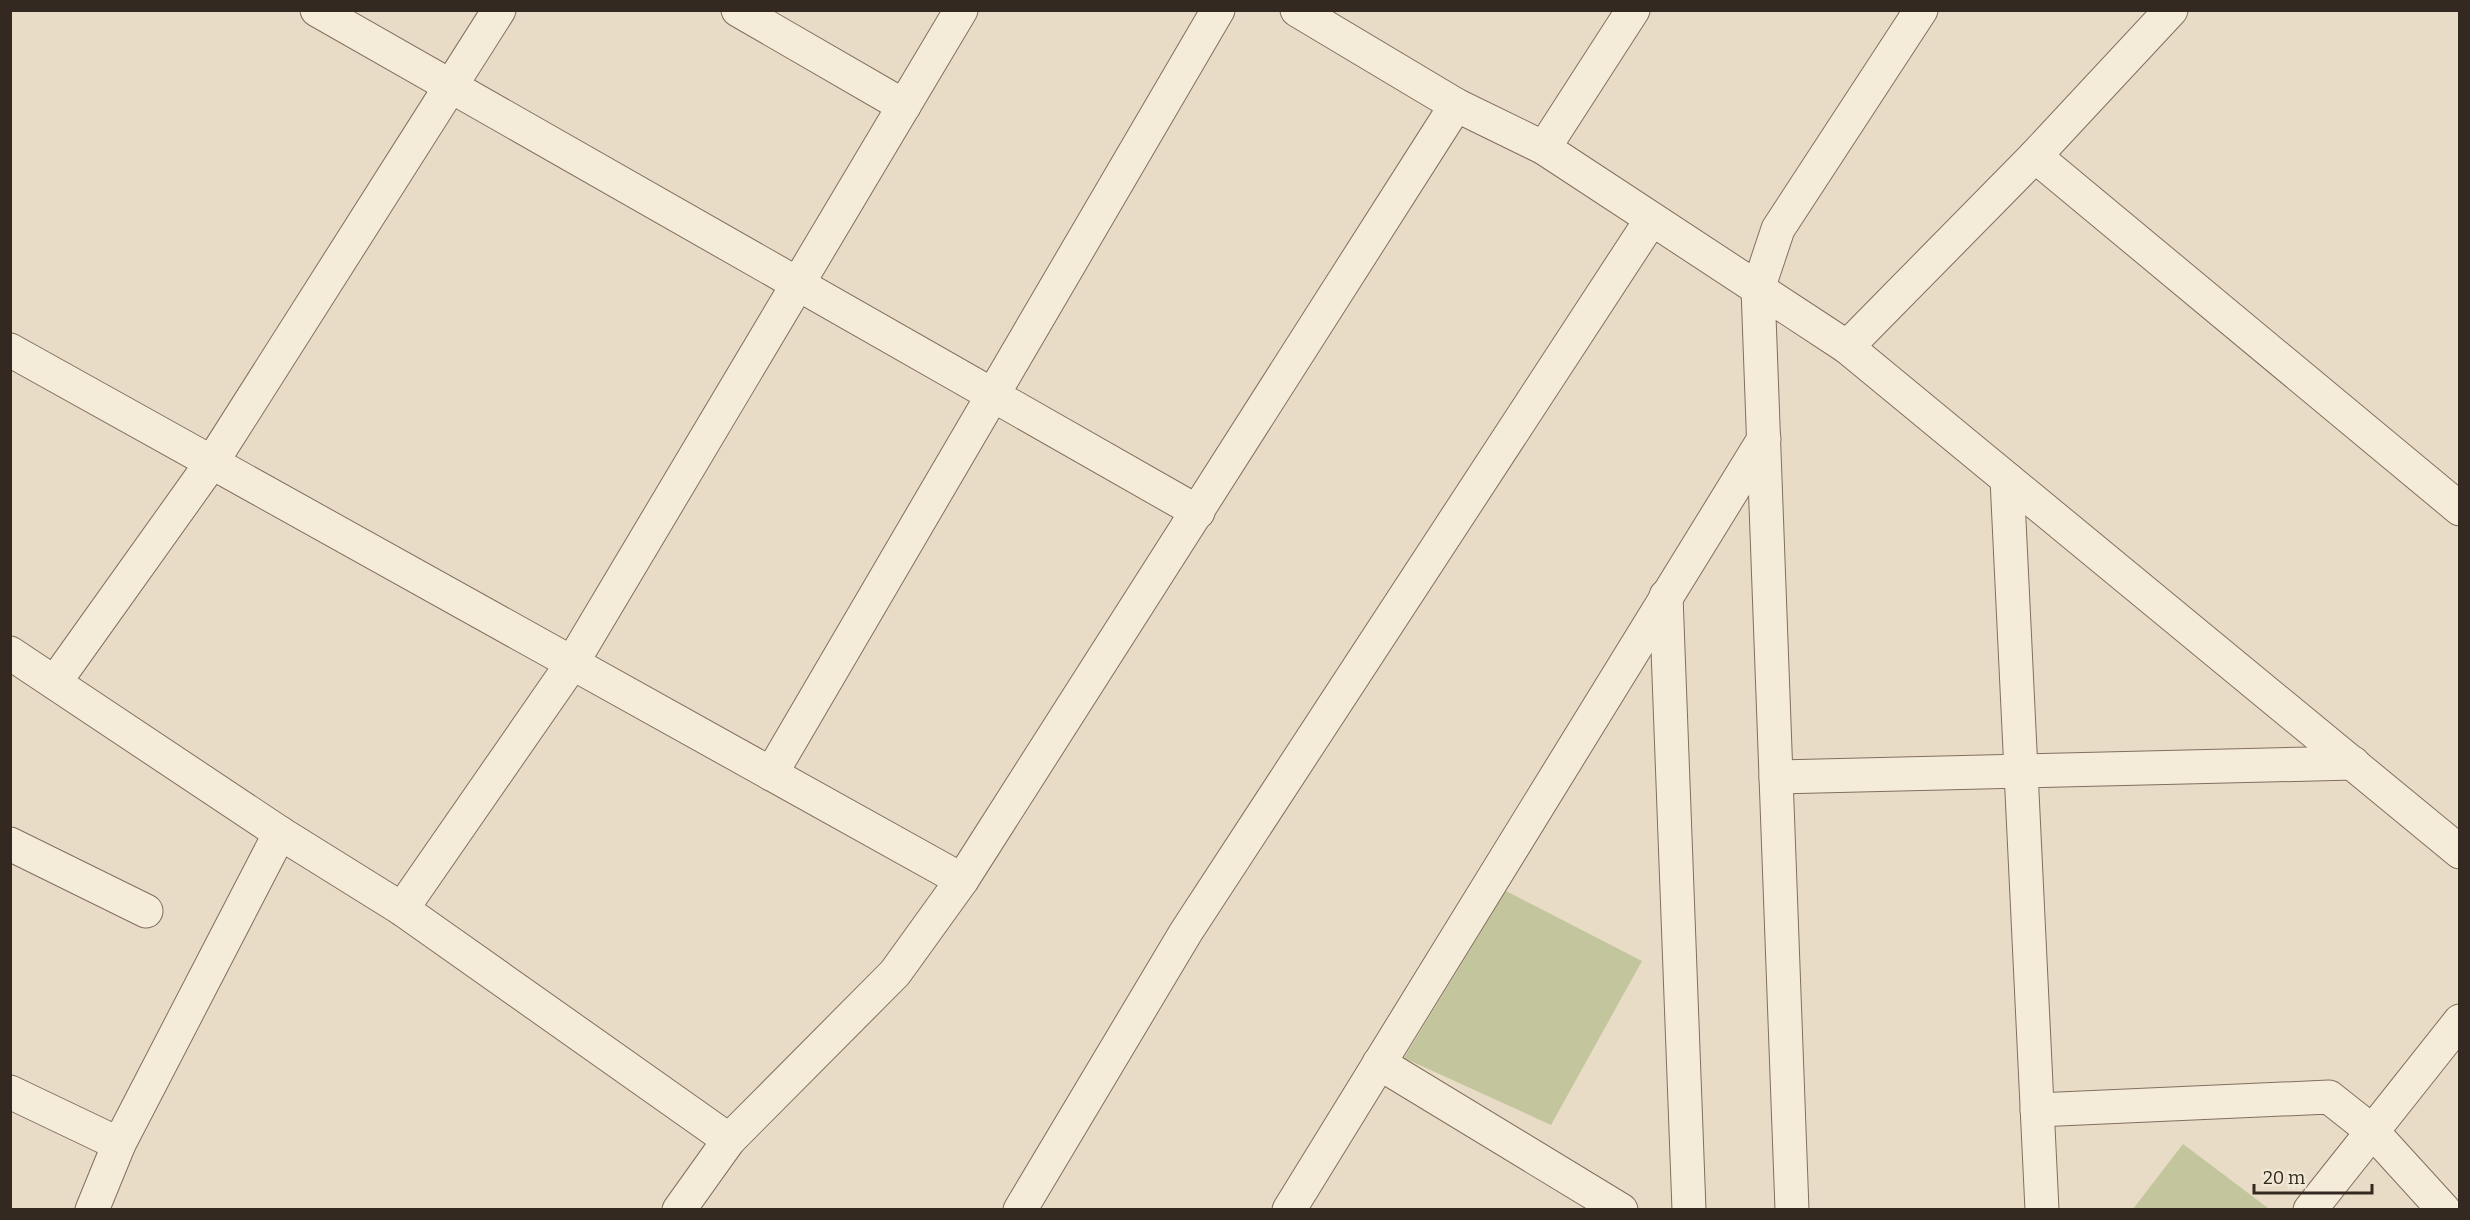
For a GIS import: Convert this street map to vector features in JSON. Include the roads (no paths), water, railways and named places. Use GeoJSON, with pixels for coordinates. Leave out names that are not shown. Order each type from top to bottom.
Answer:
{"type":"FeatureCollection","features":[{"type":"Feature","properties":{"kind":"street"},"geometry":{"type":"LineString","coordinates":[[317,10],[1198,512]]}},
{"type":"Feature","properties":{"kind":"street"},"geometry":{"type":"LineString","coordinates":[[55,682],[212,462],[499,10]]}},
{"type":"Feature","properties":{"kind":"street"},"geometry":{"type":"LineString","coordinates":[[738,10],[904,106]]}},
{"type":"Feature","properties":{"kind":"street"},"geometry":{"type":"LineString","coordinates":[[402,909],[572,663],[961,10]]}},
{"type":"Feature","properties":{"kind":"street"},"geometry":{"type":"LineString","coordinates":[[771,774],[1218,10]]}},
{"type":"Feature","properties":{"kind":"street"},"geometry":{"type":"LineString","coordinates":[[1297,10],[1456,105],[1544,148],[1847,347],[2460,852]]}},
{"type":"Feature","properties":{"kind":"street"},"geometry":{"type":"LineString","coordinates":[[1544,148],[1634,10]]}},
{"type":"Feature","properties":{"kind":"street"},"geometry":{"type":"LineString","coordinates":[[1792,1209],[1758,289],[1778,228],[1921,10]]}},
{"type":"Feature","properties":{"kind":"street"},"geometry":{"type":"LineString","coordinates":[[1847,347],[2035,156],[2171,10]]}},
{"type":"Feature","properties":{"kind":"street"},"geometry":{"type":"LineString","coordinates":[[679,1209],[729,1140],[895,973],[962,880],[1456,105]]}},
{"type":"Feature","properties":{"kind":"street"},"geometry":{"type":"LineString","coordinates":[[2035,156],[2460,509]]}},
{"type":"Feature","properties":{"kind":"street"},"geometry":{"type":"LineString","coordinates":[[1020,1209],[1186,932],[1651,220]]}},
{"type":"Feature","properties":{"kind":"street"},"geometry":{"type":"LineString","coordinates":[[10,350],[962,880]]}},
{"type":"Feature","properties":{"kind":"street"},"geometry":{"type":"LineString","coordinates":[[1289,1209],[1764,439]]}},
{"type":"Feature","properties":{"kind":"street"},"geometry":{"type":"LineString","coordinates":[[2007,479],[2042,1209]]}},
{"type":"Feature","properties":{"kind":"street"},"geometry":{"type":"LineString","coordinates":[[1666,597],[1689,1209]]}},
{"type":"Feature","properties":{"kind":"street"},"geometry":{"type":"LineString","coordinates":[[10,653],[280,833],[402,909],[729,1140]]}},
{"type":"Feature","properties":{"kind":"street"},"geometry":{"type":"LineString","coordinates":[[1776,777],[2353,763]]}},
{"type":"Feature","properties":{"kind":"street"},"geometry":{"type":"LineString","coordinates":[[92,1209],[119,1143],[280,833]]}},
{"type":"Feature","properties":{"kind":"street"},"geometry":{"type":"LineString","coordinates":[[10,844],[146,911]]}},
{"type":"Feature","properties":{"kind":"street"},"geometry":{"type":"LineString","coordinates":[[2310,1209],[2460,1021]]}},
{"type":"Feature","properties":{"kind":"street"},"geometry":{"type":"LineString","coordinates":[[1379,1063],[1621,1209]]}},
{"type":"Feature","properties":{"kind":"street"},"geometry":{"type":"LineString","coordinates":[[10,1092],[119,1143]]}},
{"type":"Feature","properties":{"kind":"street"},"geometry":{"type":"LineString","coordinates":[[2037,1110],[2329,1097],[2372,1131],[2444,1209]]}}]}
